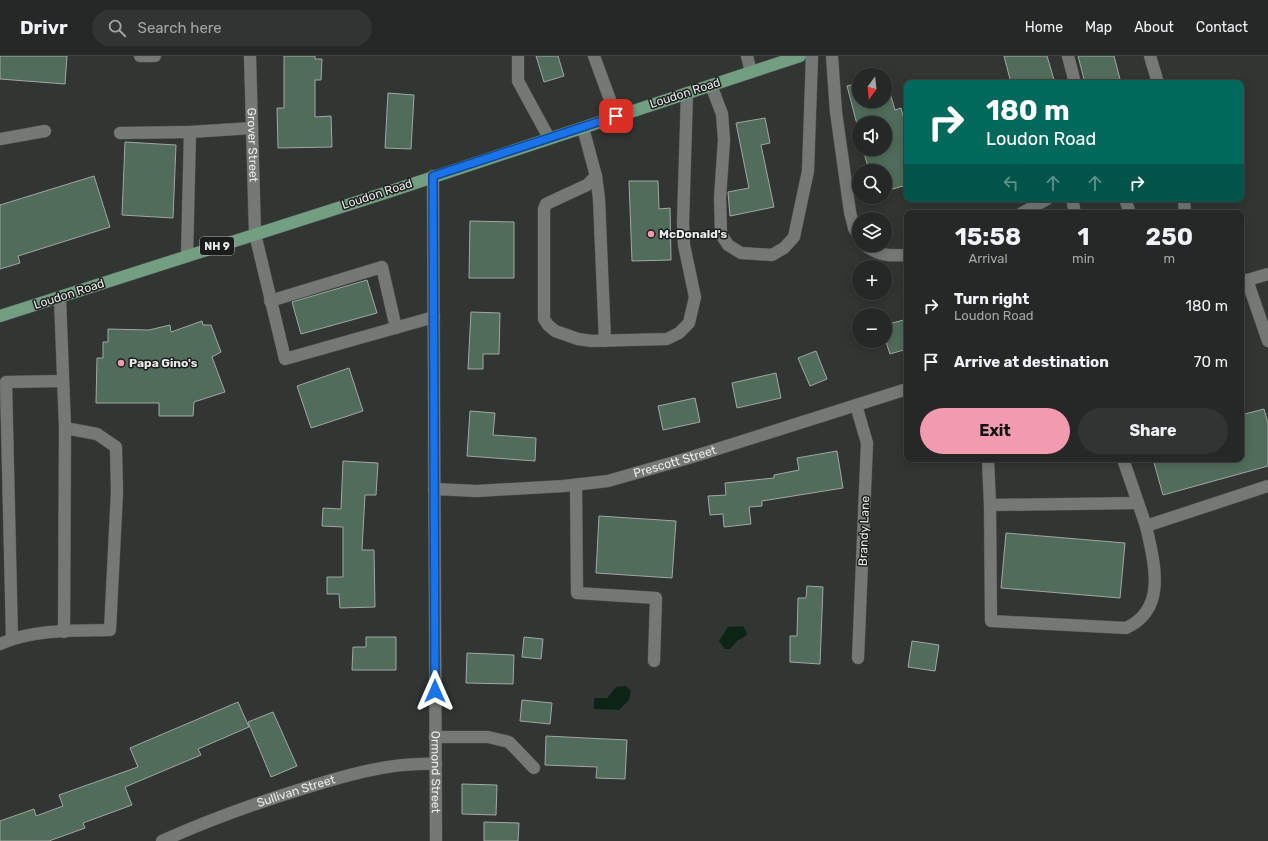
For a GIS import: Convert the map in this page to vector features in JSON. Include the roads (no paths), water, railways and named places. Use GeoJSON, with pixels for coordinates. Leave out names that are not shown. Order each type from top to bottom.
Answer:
{"type":"FeatureCollection","features":[{"type":"Feature","properties":{"kind":"main road","name":"Loudon Road"},"geometry":{"type":"LineString","coordinates":[[0,316],[384,193],[800,56]]}},
{"type":"Feature","properties":{"kind":"street"},"geometry":{"type":"LineString","coordinates":[[140,56],[156,56]]}},
{"type":"Feature","properties":{"kind":"street","name":"Grover Street"},"geometry":{"type":"LineString","coordinates":[[250,56],[255,234],[285,359],[396,328]]}},
{"type":"Feature","properties":{"kind":"street"},"geometry":{"type":"LineString","coordinates":[[518,56],[518,81],[549,138]]}},
{"type":"Feature","properties":{"kind":"street"},"geometry":{"type":"LineString","coordinates":[[594,56],[616,116]]}},
{"type":"Feature","properties":{"kind":"street"},"geometry":{"type":"LineString","coordinates":[[747,56],[751,72]]}},
{"type":"Feature","properties":{"kind":"street"},"geometry":{"type":"LineString","coordinates":[[711,85],[722,114],[724,140],[720,198],[721,234],[728,245],[741,253],[772,255],[784,248],[794,237],[806,178],[812,56]]}},
{"type":"Feature","properties":{"kind":"street"},"geometry":{"type":"LineString","coordinates":[[832,56],[836,112],[852,220]]}},
{"type":"Feature","properties":{"kind":"street"},"geometry":{"type":"LineString","coordinates":[[1068,56],[1074,80]]}},
{"type":"Feature","properties":{"kind":"street"},"geometry":{"type":"LineString","coordinates":[[1150,56],[1157,80]]}},
{"type":"Feature","properties":{"kind":"street"},"geometry":{"type":"LineString","coordinates":[[596,176],[587,185],[546,204],[544,209],[544,318],[548,325],[555,331],[592,341],[667,339],[679,333],[689,324],[695,297],[684,245],[683,223],[687,93]]}},
{"type":"Feature","properties":{"kind":"street"},"geometry":{"type":"LineString","coordinates":[[120,133],[190,132],[252,128]]}},
{"type":"Feature","properties":{"kind":"street"},"geometry":{"type":"LineString","coordinates":[[583,128],[596,176],[599,199],[605,341]]}},
{"type":"Feature","properties":{"kind":"street"},"geometry":{"type":"LineString","coordinates":[[0,139],[45,131]]}},
{"type":"Feature","properties":{"kind":"street"},"geometry":{"type":"LineString","coordinates":[[187,256],[190,132]]}},
{"type":"Feature","properties":{"kind":"street","name":"Ormond Street"},"geometry":{"type":"LineString","coordinates":[[433,176],[436,841]]}},
{"type":"Feature","properties":{"kind":"street"},"geometry":{"type":"LineString","coordinates":[[1028,210],[1042,202]]}},
{"type":"Feature","properties":{"kind":"street"},"geometry":{"type":"LineString","coordinates":[[873,252],[887,256],[904,254]]}},
{"type":"Feature","properties":{"kind":"street"},"geometry":{"type":"LineString","coordinates":[[270,301],[382,267],[396,328],[434,317]]}},
{"type":"Feature","properties":{"kind":"street"},"geometry":{"type":"LineString","coordinates":[[1268,274],[1244,281],[1268,341]]}},
{"type":"Feature","properties":{"kind":"street"},"geometry":{"type":"LineString","coordinates":[[60,298],[65,428],[64,632]]}},
{"type":"Feature","properties":{"kind":"street"},"geometry":{"type":"LineString","coordinates":[[12,639],[6,382],[63,381]]}},
{"type":"Feature","properties":{"kind":"street","name":"Prescott Street"},"geometry":{"type":"LineString","coordinates":[[434,489],[477,491],[576,485],[608,481],[685,460],[904,390]]}},
{"type":"Feature","properties":{"kind":"street","name":"Brandy Lane"},"geometry":{"type":"LineString","coordinates":[[856,405],[867,443],[858,658]]}},
{"type":"Feature","properties":{"kind":"street"},"geometry":{"type":"LineString","coordinates":[[0,644],[12,639],[64,632],[110,630],[117,492],[116,447],[97,434],[65,428]]}},
{"type":"Feature","properties":{"kind":"street"},"geometry":{"type":"LineString","coordinates":[[988,462],[991,621],[1126,628],[1134,624],[1149,609],[1155,580],[1146,526],[1124,462]]}},
{"type":"Feature","properties":{"kind":"street"},"geometry":{"type":"LineString","coordinates":[[576,485],[577,593],[656,598],[654,661]]}},
{"type":"Feature","properties":{"kind":"street"},"geometry":{"type":"LineString","coordinates":[[1146,526],[1268,486]]}},
{"type":"Feature","properties":{"kind":"street"},"geometry":{"type":"LineString","coordinates":[[990,505],[1138,503]]}},
{"type":"Feature","properties":{"kind":"street"},"geometry":{"type":"LineString","coordinates":[[435,737],[488,737],[509,742],[534,768]]}},
{"type":"Feature","properties":{"kind":"street","name":"Sullivan Street"},"geometry":{"type":"LineString","coordinates":[[162,841],[257,802],[340,776],[408,764],[436,764]]}},
{"type":"Feature","properties":{"kind":"place","name":"McDonald's"},"geometry":{"type":"Point","coordinates":[651,234]}},
{"type":"Feature","properties":{"kind":"place","name":"Papa Gino's"},"geometry":{"type":"Point","coordinates":[121,363]}}]}
